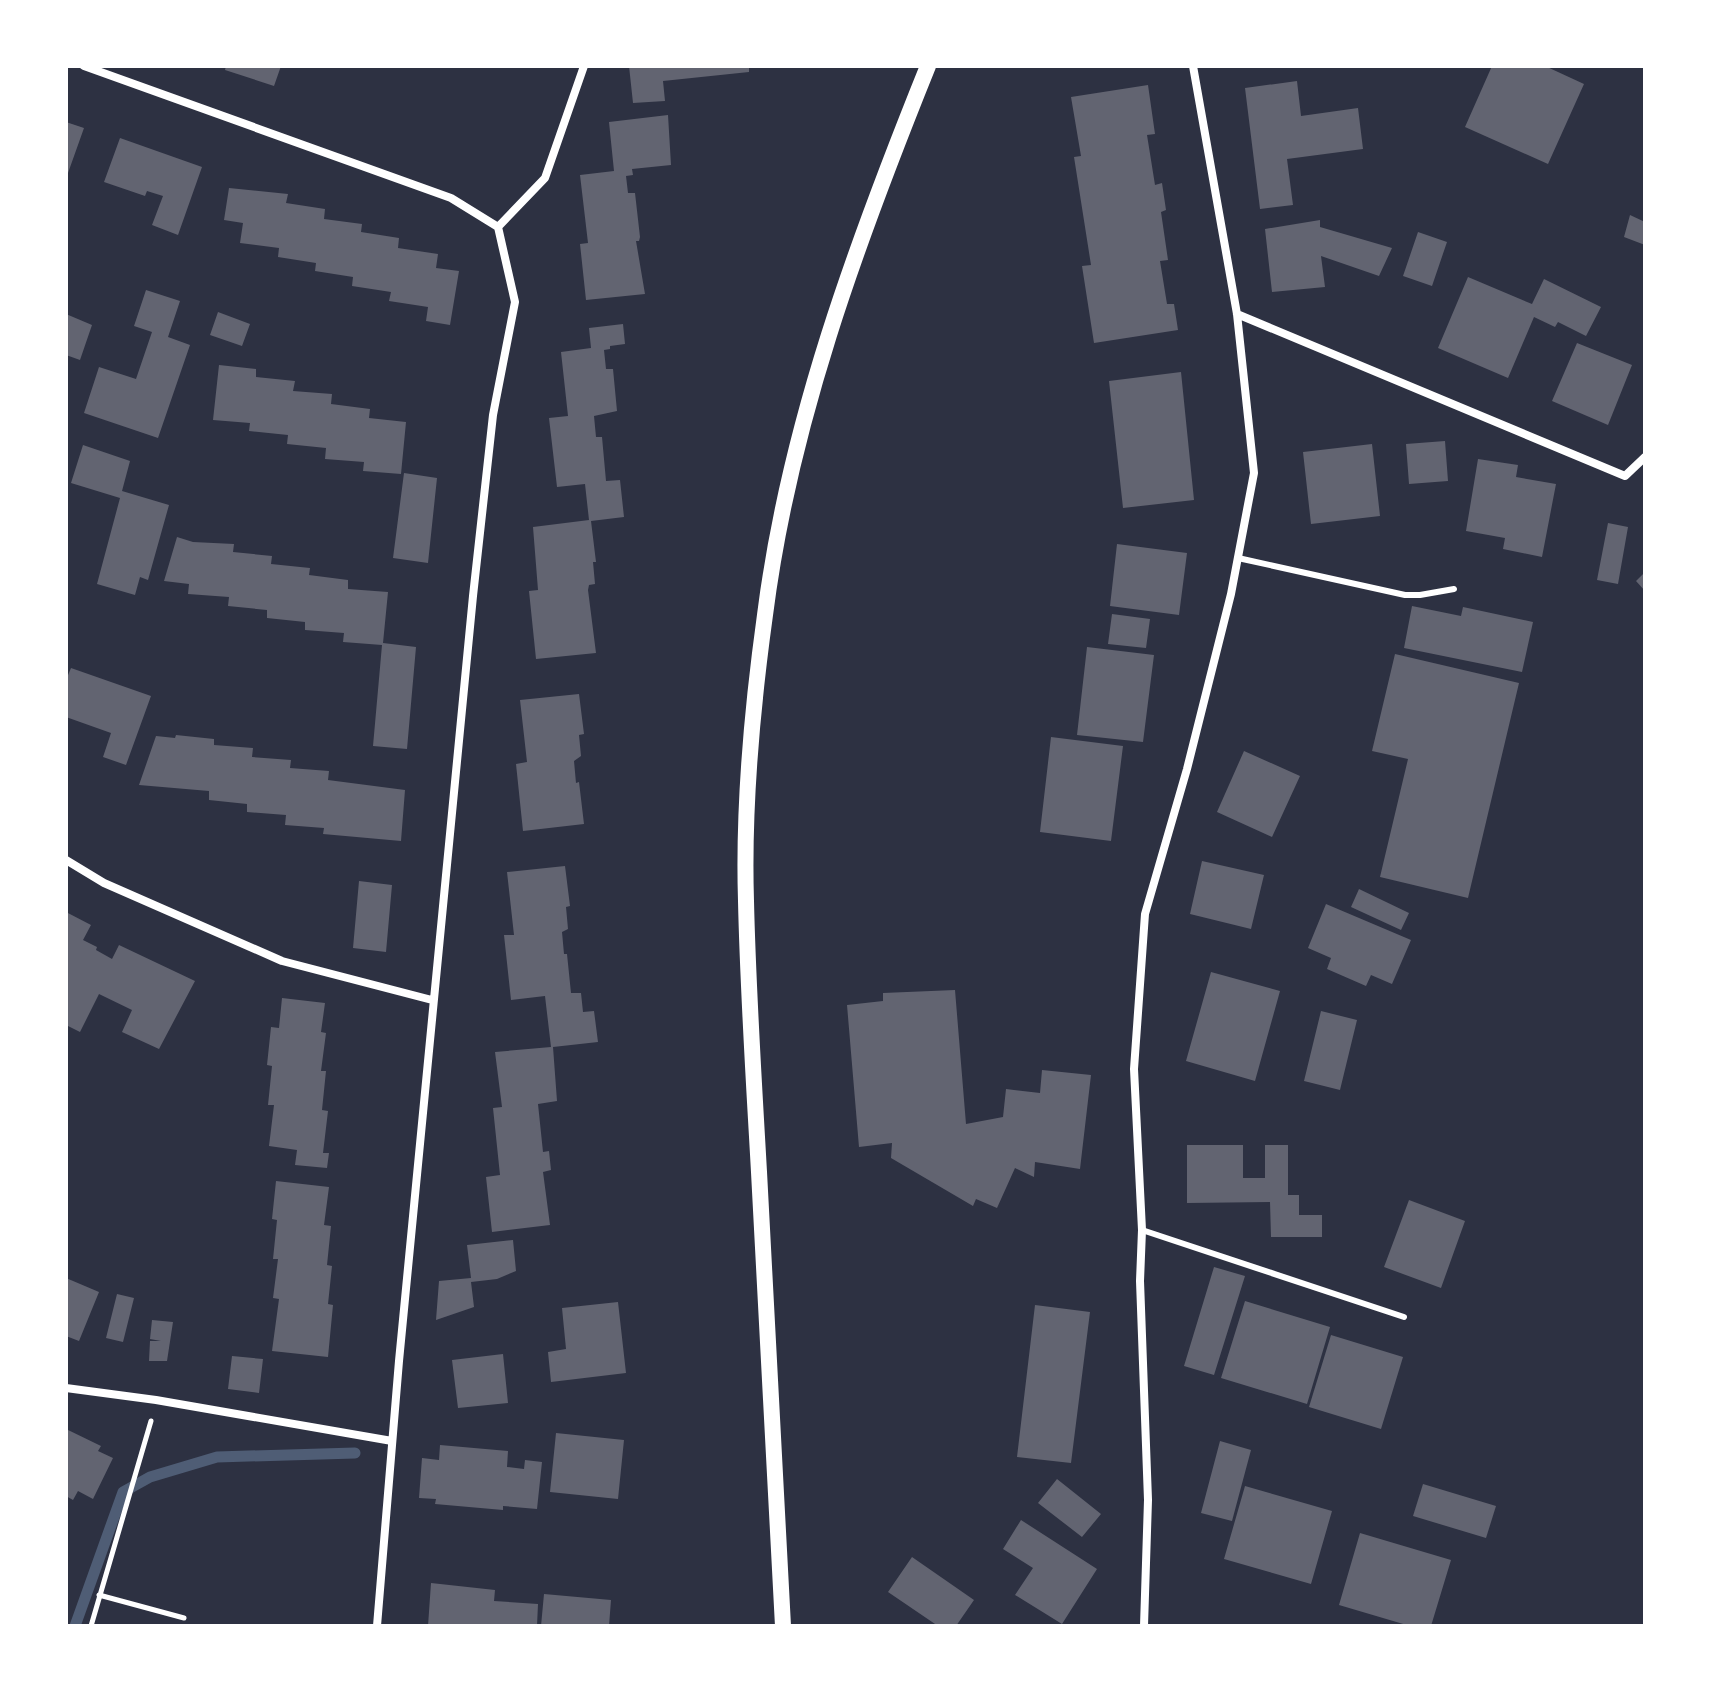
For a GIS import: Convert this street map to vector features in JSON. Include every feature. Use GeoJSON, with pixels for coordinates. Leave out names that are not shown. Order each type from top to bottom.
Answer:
{"type":"FeatureCollection","features":[{"type":"Feature","properties":{"kind":"main road"},"geometry":{"type":"LineString","coordinates":[[783,1626],[745,898],[749,769],[765,612],[811,397],[843,289],[928,66]]}},
{"type":"Feature","properties":{"kind":"street"},"geometry":{"type":"LineString","coordinates":[[84,66],[451,198],[498,227],[515,302],[493,415],[432,1000],[377,1626]]}},
{"type":"Feature","properties":{"kind":"street"},"geometry":{"type":"LineString","coordinates":[[498,227],[545,178],[584,66]]}},
{"type":"Feature","properties":{"kind":"street"},"geometry":{"type":"LineString","coordinates":[[1144,1626],[1148,1500],[1140,1281],[1142,1230],[1134,1069],[1145,914],[1187,769],[1238,558],[1254,473],[1237,314],[1193,66]]}},
{"type":"Feature","properties":{"kind":"street"},"geometry":{"type":"LineString","coordinates":[[1237,314],[1625,476],[1645,457]]}},
{"type":"Feature","properties":{"kind":"street"},"geometry":{"type":"LineString","coordinates":[[66,860],[104,883],[282,961],[432,1000]]}},
{"type":"Feature","properties":{"kind":"street"},"geometry":{"type":"LineString","coordinates":[[66,1388],[156,1400],[392,1441]]}},
{"type":"Feature","properties":{"kind":"lane"},"geometry":{"type":"LineString","coordinates":[[1238,558],[1405,595],[1454,589]]}},
{"type":"Feature","properties":{"kind":"lane"},"geometry":{"type":"LineString","coordinates":[[1142,1230],[1404,1317]]}},
{"type":"Feature","properties":{"kind":"path"},"geometry":{"type":"LineString","coordinates":[[91,1626],[156,1400]]}},
{"type":"Feature","properties":{"kind":"path"},"geometry":{"type":"LineString","coordinates":[[99,1595],[184,1618]]}},
{"type":"Feature","properties":{"kind":"building"},"geometry":{"type":"Polygon","coordinates":[[[226,66],[281,66],[274,86],[225,70],[226,66]]]}},
{"type":"Feature","properties":{"kind":"building"},"geometry":{"type":"Polygon","coordinates":[[[629,66],[749,66],[749,72],[663,81],[665,101],[633,103],[629,66]]]}},
{"type":"Feature","properties":{"kind":"building"},"geometry":{"type":"Polygon","coordinates":[[[1492,66],[1545,66],[1584,84],[1548,164],[1465,127],[1492,66]]]}},
{"type":"Feature","properties":{"kind":"building"},"geometry":{"type":"Polygon","coordinates":[[[1297,81],[1301,116],[1358,108],[1363,149],[1287,159],[1293,205],[1260,209],[1245,88],[1297,81]]]}},
{"type":"Feature","properties":{"kind":"building"},"geometry":{"type":"Polygon","coordinates":[[[1148,85],[1155,134],[1147,135],[1155,185],[1162,183],[1166,210],[1161,212],[1168,260],[1160,261],[1167,304],[1174,304],[1178,330],[1094,343],[1082,266],[1091,265],[1074,157],[1081,156],[1071,97],[1148,85]]]}},
{"type":"Feature","properties":{"kind":"building"},"geometry":{"type":"Polygon","coordinates":[[[668,115],[671,165],[632,169],[633,175],[626,176],[628,193],[635,193],[640,237],[636,241],[645,294],[586,300],[580,244],[588,243],[580,175],[614,171],[609,122],[668,115]]]}},
{"type":"Feature","properties":{"kind":"building"},"geometry":{"type":"Polygon","coordinates":[[[66,122],[84,128],[68,173],[66,172],[66,122]]]}},
{"type":"Feature","properties":{"kind":"building"},"geometry":{"type":"Polygon","coordinates":[[[120,138],[202,167],[178,235],[152,225],[163,196],[147,191],[145,196],[104,182],[120,138]]]}},
{"type":"Feature","properties":{"kind":"building"},"geometry":{"type":"Polygon","coordinates":[[[229,188],[288,194],[286,203],[325,209],[324,219],[362,224],[361,232],[399,238],[398,248],[438,254],[436,268],[459,271],[450,325],[426,321],[428,307],[389,301],[391,292],[352,286],[353,277],[315,271],[316,263],[278,257],[279,248],[240,243],[243,223],[224,220],[229,188]]]}},
{"type":"Feature","properties":{"kind":"building"},"geometry":{"type":"Polygon","coordinates":[[[1630,215],[1645,222],[1645,245],[1624,237],[1630,215]]]}},
{"type":"Feature","properties":{"kind":"building"},"geometry":{"type":"Polygon","coordinates":[[[1320,220],[1320,227],[1392,248],[1379,276],[1321,256],[1325,287],[1272,292],[1265,229],[1320,220]]]}},
{"type":"Feature","properties":{"kind":"building"},"geometry":{"type":"Polygon","coordinates":[[[1418,232],[1447,242],[1432,286],[1403,276],[1418,232]]]}},
{"type":"Feature","properties":{"kind":"building"},"geometry":{"type":"Polygon","coordinates":[[[1468,277],[1532,304],[1544,279],[1601,307],[1586,336],[1558,322],[1555,327],[1534,317],[1508,378],[1438,348],[1468,277]]]}},
{"type":"Feature","properties":{"kind":"building"},"geometry":{"type":"Polygon","coordinates":[[[146,290],[180,301],[168,337],[190,345],[158,438],[84,413],[99,367],[136,379],[152,332],[134,326],[146,290]]]}},
{"type":"Feature","properties":{"kind":"building"},"geometry":{"type":"Polygon","coordinates":[[[218,312],[250,324],[242,346],[210,335],[218,312]]]}},
{"type":"Feature","properties":{"kind":"building"},"geometry":{"type":"Polygon","coordinates":[[[66,314],[92,325],[80,360],[66,355],[66,314]]]}},
{"type":"Feature","properties":{"kind":"building"},"geometry":{"type":"Polygon","coordinates":[[[623,324],[625,344],[604,350],[606,369],[613,369],[617,411],[594,416],[596,437],[602,437],[606,481],[620,480],[624,517],[591,521],[596,562],[593,562],[595,584],[589,585],[588,590],[596,653],[536,659],[529,591],[538,590],[533,527],[589,520],[585,484],[557,487],[549,418],[568,416],[561,352],[591,348],[589,328],[623,324]]]}},
{"type":"Feature","properties":{"kind":"building"},"geometry":{"type":"Polygon","coordinates":[[[1577,343],[1632,365],[1608,425],[1552,401],[1577,343]]]}},
{"type":"Feature","properties":{"kind":"building"},"geometry":{"type":"Polygon","coordinates":[[[219,365],[256,369],[256,377],[295,381],[293,391],[332,394],[331,404],[370,409],[369,418],[406,422],[401,474],[363,471],[364,462],[325,459],[326,448],[287,444],[288,435],[249,431],[250,423],[213,420],[219,365]]]}},
{"type":"Feature","properties":{"kind":"building"},"geometry":{"type":"Polygon","coordinates":[[[1181,372],[1194,500],[1123,508],[1109,381],[1181,372]]]}},
{"type":"Feature","properties":{"kind":"building"},"geometry":{"type":"Polygon","coordinates":[[[1445,441],[1448,481],[1409,484],[1406,444],[1445,441]]]}},
{"type":"Feature","properties":{"kind":"building"},"geometry":{"type":"Polygon","coordinates":[[[1372,444],[1380,516],[1311,524],[1303,452],[1372,444]]]}},
{"type":"Feature","properties":{"kind":"building"},"geometry":{"type":"Polygon","coordinates":[[[83,445],[130,461],[122,491],[169,505],[148,580],[140,577],[135,595],[97,584],[120,498],[71,483],[83,445]]]}},
{"type":"Feature","properties":{"kind":"building"},"geometry":{"type":"Polygon","coordinates":[[[1478,459],[1518,465],[1516,477],[1556,484],[1542,557],[1503,549],[1505,538],[1466,531],[1478,459]]]}},
{"type":"Feature","properties":{"kind":"building"},"geometry":{"type":"Polygon","coordinates":[[[404,473],[437,478],[428,563],[393,558],[404,473]]]}},
{"type":"Feature","properties":{"kind":"building"},"geometry":{"type":"Polygon","coordinates":[[[1608,523],[1628,527],[1618,584],[1597,580],[1608,523]]]}},
{"type":"Feature","properties":{"kind":"building"},"geometry":{"type":"Polygon","coordinates":[[[177,537],[193,542],[234,544],[233,552],[272,556],[271,564],[310,568],[309,575],[348,580],[348,589],[388,592],[383,643],[416,647],[407,749],[373,746],[382,645],[343,642],[344,633],[305,630],[305,622],[267,618],[267,610],[228,606],[229,597],[188,594],[189,584],[164,581],[177,537]]]}},
{"type":"Feature","properties":{"kind":"building"},"geometry":{"type":"Polygon","coordinates":[[[1117,544],[1187,553],[1179,615],[1110,606],[1117,544]]]}},
{"type":"Feature","properties":{"kind":"building"},"geometry":{"type":"Polygon","coordinates":[[[1645,572],[1645,591],[1636,581],[1645,572]]]}},
{"type":"Feature","properties":{"kind":"building"},"geometry":{"type":"Polygon","coordinates":[[[1412,606],[1461,616],[1463,607],[1533,622],[1522,672],[1404,648],[1412,606]]]}},
{"type":"Feature","properties":{"kind":"building"},"geometry":{"type":"Polygon","coordinates":[[[1112,614],[1150,619],[1146,648],[1108,644],[1112,614]]]}},
{"type":"Feature","properties":{"kind":"building"},"geometry":{"type":"Polygon","coordinates":[[[1087,647],[1154,655],[1143,742],[1077,735],[1087,647]]]}},
{"type":"Feature","properties":{"kind":"building"},"geometry":{"type":"Polygon","coordinates":[[[1395,654],[1519,683],[1468,898],[1380,877],[1408,759],[1372,751],[1395,654]]]}},
{"type":"Feature","properties":{"kind":"building"},"geometry":{"type":"Polygon","coordinates":[[[71,668],[151,696],[126,765],[103,757],[111,733],[66,717],[66,680],[71,668]]]}},
{"type":"Feature","properties":{"kind":"building"},"geometry":{"type":"Polygon","coordinates":[[[579,694],[584,734],[579,735],[581,756],[574,761],[584,824],[523,831],[516,764],[527,762],[520,700],[579,694]]]}},
{"type":"Feature","properties":{"kind":"building"},"geometry":{"type":"Polygon","coordinates":[[[176,735],[214,739],[214,745],[253,748],[252,757],[291,760],[290,768],[329,771],[328,780],[405,790],[401,841],[323,834],[324,828],[285,825],[286,815],[247,812],[247,804],[209,800],[209,791],[139,785],[156,736],[175,738],[176,735]]]}},
{"type":"Feature","properties":{"kind":"building"},"geometry":{"type":"Polygon","coordinates":[[[1051,737],[1123,746],[1111,841],[1040,832],[1051,737]]]}},
{"type":"Feature","properties":{"kind":"building"},"geometry":{"type":"Polygon","coordinates":[[[1244,751],[1300,776],[1272,837],[1217,812],[1244,751]]]}},
{"type":"Feature","properties":{"kind":"building"},"geometry":{"type":"Polygon","coordinates":[[[1202,861],[1264,875],[1251,929],[1190,914],[1202,861]]]}},
{"type":"Feature","properties":{"kind":"building"},"geometry":{"type":"Polygon","coordinates":[[[565,866],[570,906],[566,907],[568,929],[562,932],[571,993],[581,993],[583,1012],[594,1011],[598,1042],[553,1047],[557,1101],[538,1104],[543,1152],[549,1151],[551,1170],[543,1172],[550,1225],[492,1232],[486,1177],[500,1175],[493,1108],[502,1107],[495,1052],[551,1047],[545,996],[511,1000],[504,935],[514,935],[507,872],[565,866]]]}},
{"type":"Feature","properties":{"kind":"building"},"geometry":{"type":"Polygon","coordinates":[[[359,881],[392,885],[386,952],[353,948],[359,881]]]}},
{"type":"Feature","properties":{"kind":"building"},"geometry":{"type":"Polygon","coordinates":[[[1359,889],[1409,913],[1401,930],[1351,907],[1359,889]]]}},
{"type":"Feature","properties":{"kind":"building"},"geometry":{"type":"Polygon","coordinates":[[[1326,904],[1411,940],[1392,984],[1371,975],[1366,986],[1327,969],[1331,958],[1308,948],[1326,904]]]}},
{"type":"Feature","properties":{"kind":"building"},"geometry":{"type":"Polygon","coordinates":[[[66,912],[91,925],[83,940],[112,959],[119,945],[195,981],[159,1049],[122,1032],[132,1010],[99,994],[80,1032],[66,1025],[66,912]]]}},
{"type":"Feature","properties":{"kind":"building"},"geometry":{"type":"Polygon","coordinates":[[[1211,972],[1280,991],[1255,1081],[1186,1061],[1211,972]]]}},
{"type":"Feature","properties":{"kind":"building"},"geometry":{"type":"Polygon","coordinates":[[[955,990],[966,1124],[1003,1117],[1006,1089],[1040,1093],[1042,1070],[1091,1075],[1080,1169],[1035,1162],[1034,1177],[1015,1168],[997,1208],[976,1199],[973,1206],[891,1158],[892,1143],[859,1147],[847,1005],[883,1001],[883,993],[955,990]]]}},
{"type":"Feature","properties":{"kind":"building"},"geometry":{"type":"Polygon","coordinates":[[[282,998],[325,1003],[321,1032],[326,1033],[321,1071],[326,1071],[322,1110],[328,1111],[323,1153],[329,1153],[327,1168],[295,1165],[297,1150],[269,1146],[274,1105],[268,1105],[272,1066],[267,1065],[271,1027],[279,1028],[282,998]]]}},
{"type":"Feature","properties":{"kind":"building"},"geometry":{"type":"Polygon","coordinates":[[[1321,1011],[1357,1020],[1340,1090],[1304,1081],[1321,1011]]]}},
{"type":"Feature","properties":{"kind":"building"},"geometry":{"type":"Polygon","coordinates":[[[1187,1145],[1243,1145],[1243,1178],[1265,1178],[1265,1145],[1288,1145],[1288,1195],[1299,1195],[1299,1215],[1322,1215],[1322,1237],[1271,1237],[1270,1202],[1187,1203],[1187,1145]]]}},
{"type":"Feature","properties":{"kind":"building"},"geometry":{"type":"Polygon","coordinates":[[[276,1181],[329,1187],[324,1225],[331,1226],[327,1265],[332,1266],[328,1304],[333,1305],[328,1357],[272,1351],[279,1299],[273,1298],[278,1259],[273,1259],[277,1220],[272,1219],[276,1181]]]}},
{"type":"Feature","properties":{"kind":"building"},"geometry":{"type":"Polygon","coordinates":[[[1409,1200],[1465,1221],[1441,1288],[1384,1267],[1409,1200]]]}},
{"type":"Feature","properties":{"kind":"building"},"geometry":{"type":"Polygon","coordinates":[[[513,1240],[516,1271],[497,1279],[471,1282],[474,1307],[436,1320],[439,1281],[471,1278],[467,1245],[513,1240]]]}},
{"type":"Feature","properties":{"kind":"building"},"geometry":{"type":"Polygon","coordinates":[[[1214,1267],[1245,1276],[1214,1375],[1184,1366],[1214,1267]]]}},
{"type":"Feature","properties":{"kind":"building"},"geometry":{"type":"Polygon","coordinates":[[[66,1278],[99,1292],[79,1341],[66,1336],[66,1278]]]}},
{"type":"Feature","properties":{"kind":"building"},"geometry":{"type":"Polygon","coordinates":[[[117,1294],[134,1298],[123,1342],[106,1338],[117,1294]]]}},
{"type":"Feature","properties":{"kind":"building"},"geometry":{"type":"Polygon","coordinates":[[[1245,1301],[1330,1327],[1307,1404],[1221,1378],[1245,1301]]]}},
{"type":"Feature","properties":{"kind":"building"},"geometry":{"type":"Polygon","coordinates":[[[618,1302],[626,1373],[551,1382],[548,1352],[566,1349],[562,1308],[618,1302]]]}},
{"type":"Feature","properties":{"kind":"building"},"geometry":{"type":"Polygon","coordinates":[[[1035,1305],[1090,1312],[1071,1463],[1017,1457],[1035,1305]]]}},
{"type":"Feature","properties":{"kind":"building"},"geometry":{"type":"Polygon","coordinates":[[[152,1320],[173,1322],[167,1361],[149,1361],[150,1341],[161,1341],[150,1339],[152,1320]]]}},
{"type":"Feature","properties":{"kind":"building"},"geometry":{"type":"Polygon","coordinates":[[[1331,1335],[1403,1357],[1381,1429],[1309,1407],[1331,1335]]]}},
{"type":"Feature","properties":{"kind":"building"},"geometry":{"type":"Polygon","coordinates":[[[503,1354],[508,1403],[458,1408],[452,1360],[503,1354]]]}},
{"type":"Feature","properties":{"kind":"building"},"geometry":{"type":"Polygon","coordinates":[[[232,1356],[263,1359],[259,1393],[228,1389],[232,1356]]]}},
{"type":"Feature","properties":{"kind":"building"},"geometry":{"type":"Polygon","coordinates":[[[66,1429],[101,1446],[98,1451],[113,1458],[93,1499],[78,1491],[73,1500],[66,1496],[66,1429]]]}},
{"type":"Feature","properties":{"kind":"building"},"geometry":{"type":"Polygon","coordinates":[[[556,1433],[624,1440],[618,1499],[550,1492],[556,1433]]]}},
{"type":"Feature","properties":{"kind":"building"},"geometry":{"type":"Polygon","coordinates":[[[1220,1441],[1251,1450],[1232,1521],[1201,1513],[1220,1441]]]}},
{"type":"Feature","properties":{"kind":"building"},"geometry":{"type":"Polygon","coordinates":[[[440,1445],[508,1451],[507,1467],[524,1469],[525,1460],[542,1462],[537,1509],[503,1506],[503,1510],[435,1504],[436,1499],[419,1498],[422,1458],[439,1460],[440,1445]]]}},
{"type":"Feature","properties":{"kind":"building"},"geometry":{"type":"Polygon","coordinates":[[[1057,1479],[1101,1514],[1082,1537],[1038,1503],[1057,1479]]]}},
{"type":"Feature","properties":{"kind":"building"},"geometry":{"type":"Polygon","coordinates":[[[1423,1484],[1496,1506],[1486,1538],[1413,1516],[1423,1484]]]}},
{"type":"Feature","properties":{"kind":"building"},"geometry":{"type":"Polygon","coordinates":[[[1245,1486],[1332,1511],[1311,1584],[1224,1559],[1245,1486]]]}},
{"type":"Feature","properties":{"kind":"building"},"geometry":{"type":"Polygon","coordinates":[[[1021,1520],[1097,1569],[1062,1624],[1015,1595],[1033,1568],[1003,1549],[1021,1520]]]}},
{"type":"Feature","properties":{"kind":"building"},"geometry":{"type":"Polygon","coordinates":[[[1360,1533],[1451,1560],[1431,1626],[1410,1626],[1339,1605],[1360,1533]]]}},
{"type":"Feature","properties":{"kind":"building"},"geometry":{"type":"Polygon","coordinates":[[[912,1557],[974,1600],[956,1626],[938,1626],[888,1592],[912,1557]]]}},
{"type":"Feature","properties":{"kind":"building"},"geometry":{"type":"Polygon","coordinates":[[[431,1583],[495,1590],[494,1601],[538,1604],[537,1626],[428,1626],[431,1583]]]}},
{"type":"Feature","properties":{"kind":"building"},"geometry":{"type":"Polygon","coordinates":[[[544,1594],[611,1600],[609,1626],[541,1626],[544,1594]]]}},
{"type":"Feature","properties":{"kind":"waterway"},"geometry":{"type":"LineString","coordinates":[[75,1626],[123,1492],[150,1477],[217,1457],[355,1453]]}}]}
